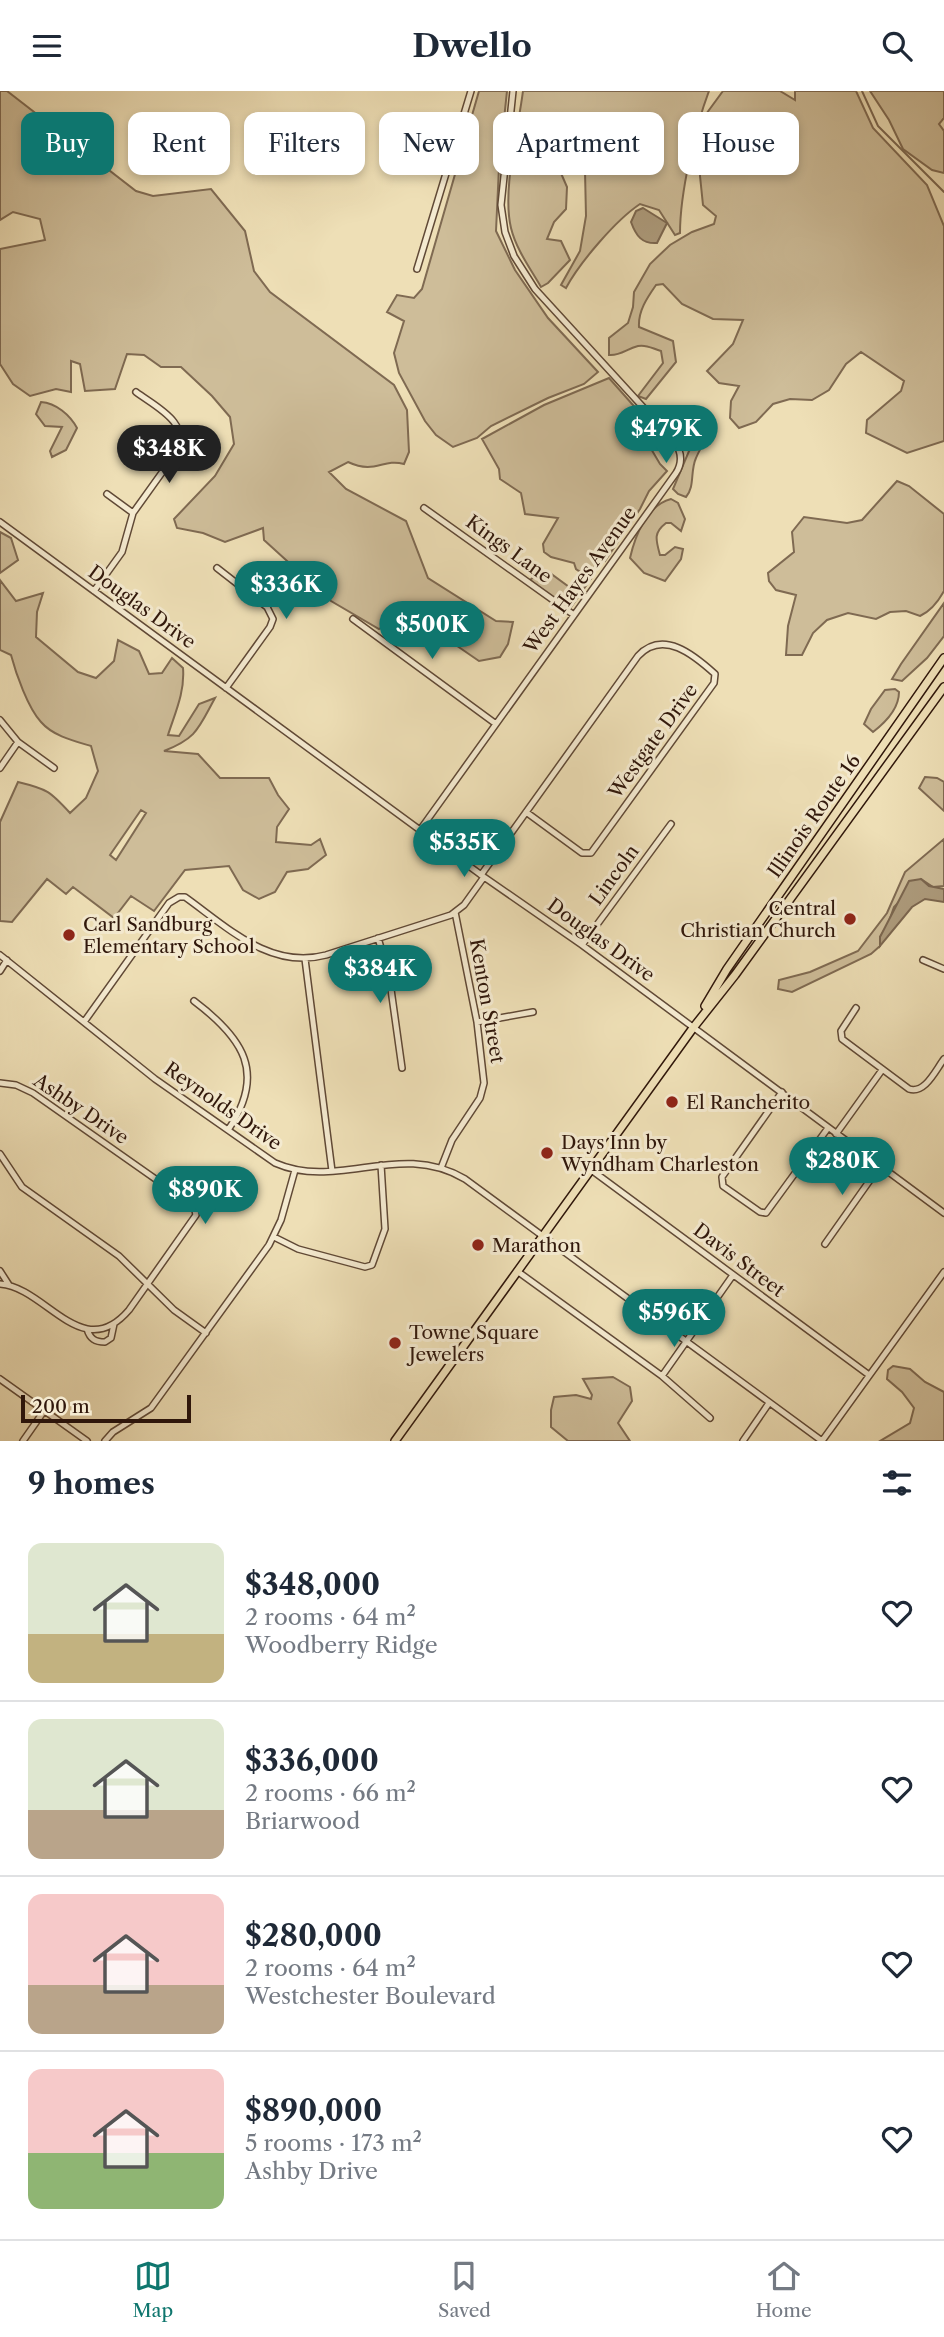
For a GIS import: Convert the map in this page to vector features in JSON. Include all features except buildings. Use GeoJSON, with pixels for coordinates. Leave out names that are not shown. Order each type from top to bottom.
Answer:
{"type":"FeatureCollection","features":[{"type":"Feature","properties":{"kind":"main road","name":"Illinois Route 16"},"geometry":{"type":"LineString","coordinates":[[693,1028],[727,969],[944,658]]}},
{"type":"Feature","properties":{"kind":"main road","name":"Illinois Route 16"},"geometry":{"type":"LineString","coordinates":[[693,1028],[735,975],[944,687]]}},
{"type":"Feature","properties":{"kind":"main road"},"geometry":{"type":"LineString","coordinates":[[396,1441],[693,1028]]}},
{"type":"Feature","properties":{"kind":"street"},"geometry":{"type":"LineString","coordinates":[[417,269],[471,91]]}},
{"type":"Feature","properties":{"kind":"street","name":"West Hayes Avenue"},"geometry":{"type":"LineString","coordinates":[[420,830],[676,474],[681,457],[674,441],[535,289],[514,256],[505,232],[501,205],[513,91]]}},
{"type":"Feature","properties":{"kind":"street"},"geometry":{"type":"LineString","coordinates":[[94,591],[122,552],[132,513],[176,453],[181,436],[174,420],[136,392]]}},
{"type":"Feature","properties":{"kind":"street"},"geometry":{"type":"LineString","coordinates":[[107,494],[132,513]]}},
{"type":"Feature","properties":{"kind":"street","name":"Kings Lane"},"geometry":{"type":"LineString","coordinates":[[425,508],[574,615]]}},
{"type":"Feature","properties":{"kind":"street","name":"Douglas Drive"},"geometry":{"type":"LineString","coordinates":[[0,522],[483,876],[582,945],[944,1213]]}},
{"type":"Feature","properties":{"kind":"street"},"geometry":{"type":"LineString","coordinates":[[217,568],[267,607],[273,619],[226,688]]}},
{"type":"Feature","properties":{"kind":"street"},"geometry":{"type":"LineString","coordinates":[[353,619],[496,724]]}},
{"type":"Feature","properties":{"kind":"street","name":"Westgate Drive"},"geometry":{"type":"LineString","coordinates":[[456,912],[526,812],[644,650],[663,643],[676,646],[715,674],[714,683],[591,853],[582,853],[526,812]]}},
{"type":"Feature","properties":{"kind":"street"},"geometry":{"type":"LineString","coordinates":[[0,720],[18,742],[54,768]]}},
{"type":"Feature","properties":{"kind":"street"},"geometry":{"type":"LineString","coordinates":[[0,768],[18,742]]}},
{"type":"Feature","properties":{"kind":"street","name":"Lincoln"},"geometry":{"type":"LineString","coordinates":[[582,945],[671,824]]}},
{"type":"Feature","properties":{"kind":"street"},"geometry":{"type":"LineString","coordinates":[[84,1022],[169,902],[179,897],[185,897],[260,949],[280,956],[305,958],[321,956],[456,912]]}},
{"type":"Feature","properties":{"kind":"street","name":"Kenton Street"},"geometry":{"type":"LineString","coordinates":[[441,1168],[452,1140],[483,1091],[484,1076],[477,1022],[456,912]]}},
{"type":"Feature","properties":{"kind":"street"},"geometry":{"type":"LineString","coordinates":[[378,938],[389,975],[402,1068]]}},
{"type":"Feature","properties":{"kind":"street","name":"Reynolds Drive"},"geometry":{"type":"LineString","coordinates":[[0,955],[155,1079],[275,1163],[295,1170],[332,1171],[406,1162],[441,1168],[465,1179],[822,1441]]}},
{"type":"Feature","properties":{"kind":"street"},"geometry":{"type":"LineString","coordinates":[[305,958],[332,1171]]}},
{"type":"Feature","properties":{"kind":"street"},"geometry":{"type":"LineString","coordinates":[[0,971],[7,960]]}},
{"type":"Feature","properties":{"kind":"street"},"geometry":{"type":"LineString","coordinates":[[923,960],[944,969]]}},
{"type":"Feature","properties":{"kind":"street"},"geometry":{"type":"LineString","coordinates":[[194,1001],[227,1028],[244,1057],[247,1076],[245,1096],[228,1130]]}},
{"type":"Feature","properties":{"kind":"street"},"geometry":{"type":"LineString","coordinates":[[856,1008],[841,1031],[842,1039],[909,1089],[917,1091],[923,1087],[944,1059]]}},
{"type":"Feature","properties":{"kind":"street"},"geometry":{"type":"LineString","coordinates":[[477,1022],[533,1012]]}},
{"type":"Feature","properties":{"kind":"street"},"geometry":{"type":"LineString","coordinates":[[836,1134],[882,1070]]}},
{"type":"Feature","properties":{"kind":"street","name":"Ashby Drive"},"geometry":{"type":"LineString","coordinates":[[0,1083],[16,1085],[33,1094],[194,1206],[196,1215],[124,1316],[114,1324],[111,1338],[105,1342],[93,1340],[88,1329],[72,1324],[26,1293],[9,1285],[0,1285]]}},
{"type":"Feature","properties":{"kind":"street"},"geometry":{"type":"LineString","coordinates":[[782,1092],[722,1177],[723,1185],[760,1212],[766,1213],[828,1128]]}},
{"type":"Feature","properties":{"kind":"street"},"geometry":{"type":"LineString","coordinates":[[0,1154],[22,1187],[119,1256],[174,1310],[206,1333]]}},
{"type":"Feature","properties":{"kind":"street"},"geometry":{"type":"LineString","coordinates":[[274,1237],[298,1249],[365,1267],[372,1265],[385,1229],[382,1165]]}},
{"type":"Feature","properties":{"kind":"street"},"geometry":{"type":"LineString","coordinates":[[825,1244],[880,1166]]}},
{"type":"Feature","properties":{"kind":"street","name":"Davis Street"},"geometry":{"type":"LineString","coordinates":[[590,1169],[869,1375]]}},
{"type":"Feature","properties":{"kind":"street"},"geometry":{"type":"LineString","coordinates":[[105,1441],[113,1432],[152,1408],[274,1237],[295,1170]]}},
{"type":"Feature","properties":{"kind":"street","name":"Ashby Drive"},"geometry":{"type":"LineString","coordinates":[[0,1271],[9,1285]]}},
{"type":"Feature","properties":{"kind":"street"},"geometry":{"type":"LineString","coordinates":[[517,1271],[662,1376],[710,1417]]}},
{"type":"Feature","properties":{"kind":"street"},"geometry":{"type":"LineString","coordinates":[[822,1441],[944,1272]]}},
{"type":"Feature","properties":{"kind":"street"},"geometry":{"type":"LineString","coordinates":[[662,1376],[733,1275]]}},
{"type":"Feature","properties":{"kind":"street"},"geometry":{"type":"LineString","coordinates":[[88,1329],[114,1324]]}},
{"type":"Feature","properties":{"kind":"street"},"geometry":{"type":"LineString","coordinates":[[0,1379],[87,1441]]}},
{"type":"Feature","properties":{"kind":"street"},"geometry":{"type":"LineString","coordinates":[[743,1441],[769,1402]]}},
{"type":"Feature","properties":{"kind":"street"},"geometry":{"type":"LineString","coordinates":[[23,1441],[44,1411]]}},
{"type":"Feature","properties":{"kind":"shaded area"},"geometry":{"type":"Polygon","coordinates":[[[0,91],[7,91],[34,112],[21,112],[21,175],[114,174],[136,191],[153,196],[211,189],[245,231],[254,271],[270,292],[394,385],[407,410],[409,452],[404,464],[365,467],[348,462],[329,472],[346,489],[406,521],[428,578],[496,621],[513,622],[508,644],[500,657],[479,661],[415,617],[400,616],[379,629],[331,601],[264,540],[263,528],[225,542],[203,533],[177,528],[174,519],[215,476],[234,444],[230,417],[181,367],[161,367],[144,355],[127,354],[115,389],[85,391],[80,364],[71,361],[71,392],[56,389],[30,396],[13,384],[0,364],[0,249],[45,240],[40,219],[13,212],[0,220],[0,91]]]}},
{"type":"Feature","properties":{"kind":"shaded area"},"geometry":{"type":"Polygon","coordinates":[[[479,91],[507,91],[505,112],[493,112],[493,175],[499,175],[496,231],[515,270],[548,318],[598,372],[584,384],[548,398],[491,426],[477,438],[453,447],[436,435],[425,421],[399,373],[394,353],[404,321],[387,312],[397,295],[414,298],[422,289],[455,175],[479,175],[479,112],[473,112],[479,91]]]}},
{"type":"Feature","properties":{"kind":"shaded area"},"geometry":{"type":"Polygon","coordinates":[[[523,91],[709,91],[702,112],[678,112],[678,175],[687,175],[680,233],[675,235],[659,210],[640,204],[599,242],[566,288],[561,285],[580,251],[586,216],[585,175],[664,175],[664,112],[520,112],[523,91]]]}},
{"type":"Feature","properties":{"kind":"shaded area"},"geometry":{"type":"Polygon","coordinates":[[[723,91],[780,91],[795,100],[795,91],[856,91],[873,128],[927,185],[944,226],[944,441],[907,453],[866,433],[867,420],[901,391],[904,381],[861,352],[846,364],[829,390],[812,400],[790,399],[773,404],[756,422],[739,428],[730,418],[731,401],[739,386],[719,383],[707,371],[733,344],[743,320],[713,319],[682,304],[663,284],[656,285],[646,300],[639,327],[673,341],[676,362],[646,399],[638,396],[663,363],[661,351],[641,346],[609,355],[609,338],[628,323],[634,292],[650,264],[670,245],[692,232],[714,224],[716,216],[703,205],[700,175],[799,175],[799,112],[708,112],[723,91]]]}},
{"type":"Feature","properties":{"kind":"shaded area"},"geometry":{"type":"Polygon","coordinates":[[[870,91],[944,91],[944,118],[939,124],[944,131],[944,173],[932,170],[903,149],[889,120],[870,91]]]}},
{"type":"Feature","properties":{"kind":"shaded area"},"geometry":{"type":"Polygon","coordinates":[[[510,175],[562,175],[567,187],[566,209],[554,222],[547,239],[561,241],[570,260],[541,287],[516,243],[511,228],[508,196],[510,175]]]}},
{"type":"Feature","properties":{"kind":"shaded area"},"geometry":{"type":"Polygon","coordinates":[[[643,208],[667,223],[657,243],[643,240],[637,235],[631,222],[636,211],[643,208]]]}},
{"type":"Feature","properties":{"kind":"shaded area"},"geometry":{"type":"Polygon","coordinates":[[[609,378],[656,431],[657,437],[650,436],[637,441],[639,448],[647,442],[667,471],[649,491],[605,561],[598,555],[592,577],[569,610],[530,580],[540,572],[550,573],[576,592],[586,576],[576,569],[574,563],[551,557],[544,552],[543,544],[558,518],[525,514],[521,493],[500,479],[499,469],[482,439],[544,405],[609,378]]]}},
{"type":"Feature","properties":{"kind":"shaded area"},"geometry":{"type":"Polygon","coordinates":[[[41,402],[62,411],[77,428],[66,450],[52,457],[50,451],[62,427],[45,426],[36,414],[41,402]]]}},
{"type":"Feature","properties":{"kind":"shaded area"},"geometry":{"type":"Polygon","coordinates":[[[695,424],[707,432],[694,463],[691,489],[686,497],[673,489],[689,451],[698,440],[683,439],[689,426],[695,424]]]}},
{"type":"Feature","properties":{"kind":"shaded area"},"geometry":{"type":"Polygon","coordinates":[[[897,481],[909,486],[944,514],[944,591],[939,599],[931,609],[920,616],[906,611],[890,612],[876,619],[848,613],[827,620],[813,633],[802,655],[786,655],[788,626],[796,595],[776,590],[769,581],[768,573],[794,552],[792,532],[804,517],[847,523],[862,520],[897,481]]]}},
{"type":"Feature","properties":{"kind":"shaded area"},"geometry":{"type":"Polygon","coordinates":[[[671,499],[678,503],[685,519],[681,531],[671,523],[666,523],[657,534],[657,545],[660,555],[665,555],[675,547],[683,549],[681,559],[665,581],[644,573],[630,558],[643,523],[655,508],[671,499]]]}},
{"type":"Feature","properties":{"kind":"shaded area"},"geometry":{"type":"Polygon","coordinates":[[[0,532],[11,538],[18,560],[0,573],[0,532]]]}},
{"type":"Feature","properties":{"kind":"shaded area"},"geometry":{"type":"Polygon","coordinates":[[[0,580],[16,601],[43,593],[37,612],[36,637],[78,672],[96,678],[114,661],[118,640],[139,651],[149,674],[162,673],[172,658],[183,668],[183,677],[179,702],[168,735],[179,736],[199,704],[215,698],[196,731],[184,742],[164,751],[198,754],[220,778],[269,778],[289,809],[277,827],[276,842],[311,845],[320,839],[326,855],[308,869],[287,872],[275,892],[259,899],[243,890],[229,866],[185,870],[154,911],[131,896],[114,918],[73,887],[66,894],[47,879],[12,922],[0,921],[0,822],[18,782],[47,792],[70,813],[86,798],[98,771],[91,746],[58,734],[46,727],[36,716],[19,681],[11,655],[0,650],[0,580]],[[141,810],[110,855],[116,860],[146,813],[141,810]]]}},
{"type":"Feature","properties":{"kind":"shaded area"},"geometry":{"type":"Polygon","coordinates":[[[944,603],[944,636],[927,658],[902,681],[892,679],[901,664],[944,603]]]}},
{"type":"Feature","properties":{"kind":"shaded area"},"geometry":{"type":"Polygon","coordinates":[[[895,689],[899,692],[894,709],[873,732],[864,724],[871,709],[885,690],[895,689]]]}},
{"type":"Feature","properties":{"kind":"shaded area"},"geometry":{"type":"Polygon","coordinates":[[[925,777],[944,782],[944,811],[919,788],[925,777]]]}},
{"type":"Feature","properties":{"kind":"shaded area"},"geometry":{"type":"Polygon","coordinates":[[[944,839],[944,886],[933,887],[921,879],[894,907],[880,937],[880,946],[871,954],[792,992],[778,989],[779,980],[810,972],[858,951],[887,913],[905,872],[944,839]]]}},
{"type":"Feature","properties":{"kind":"shaded area"},"geometry":{"type":"Polygon","coordinates":[[[921,879],[929,886],[944,889],[944,902],[925,899],[912,907],[880,946],[880,937],[909,881],[921,879]]]}},
{"type":"Feature","properties":{"kind":"shaded area"},"geometry":{"type":"Polygon","coordinates":[[[893,1366],[910,1369],[925,1382],[944,1392],[944,1441],[880,1441],[910,1423],[914,1408],[902,1392],[887,1379],[888,1370],[893,1366]]]}},
{"type":"Feature","properties":{"kind":"shaded area"},"geometry":{"type":"Polygon","coordinates":[[[613,1377],[630,1387],[632,1401],[618,1423],[630,1441],[568,1441],[551,1427],[554,1397],[576,1395],[591,1399],[592,1395],[583,1379],[613,1377]]]}},
{"type":"Feature","properties":{"kind":"waterway"},"geometry":{"type":"LineString","coordinates":[[862,91],[878,126],[944,192]]}},
{"type":"Feature","properties":{"kind":"place","name":"Central Christian Church"},"geometry":{"type":"Point","coordinates":[850,919]}},
{"type":"Feature","properties":{"kind":"place","name":"Carl Sandburg Elementary School"},"geometry":{"type":"Point","coordinates":[69,935]}},
{"type":"Feature","properties":{"kind":"place","name":"El Rancherito"},"geometry":{"type":"Point","coordinates":[672,1102]}},
{"type":"Feature","properties":{"kind":"place","name":"Days Inn by Wyndham Charleston"},"geometry":{"type":"Point","coordinates":[547,1153]}},
{"type":"Feature","properties":{"kind":"place","name":"Marathon"},"geometry":{"type":"Point","coordinates":[478,1245]}},
{"type":"Feature","properties":{"kind":"place","name":"Towne Square Jewelers"},"geometry":{"type":"Point","coordinates":[395,1343]}}]}
